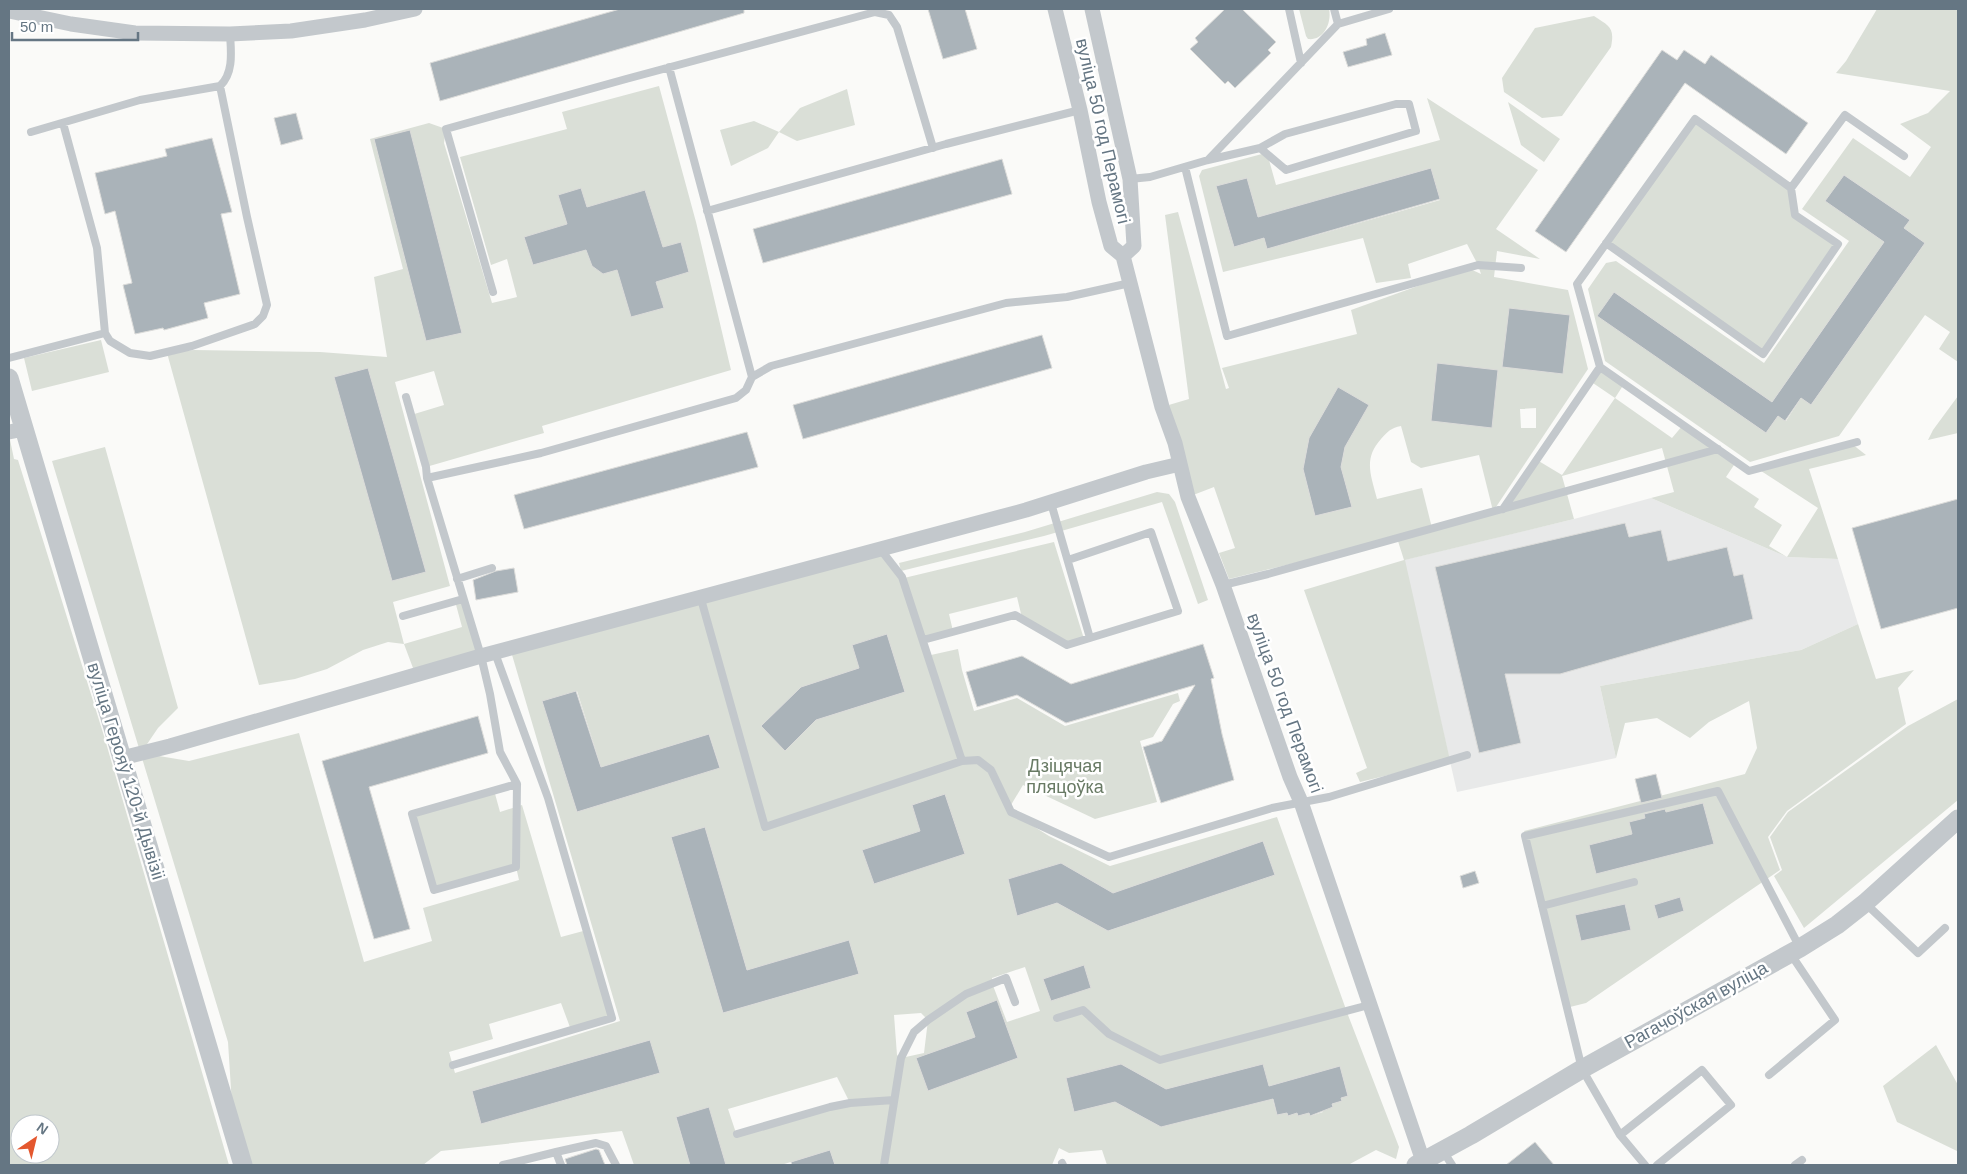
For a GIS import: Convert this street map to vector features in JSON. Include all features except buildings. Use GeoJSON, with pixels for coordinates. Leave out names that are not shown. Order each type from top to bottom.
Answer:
{"type":"FeatureCollection","features":[{"type":"Feature","properties":{"kind":"street"},"geometry":{"type":"LineString","coordinates":[[9,11],[71,24],[135,33],[230,34],[291,31],[365,20],[415,9]]}},
{"type":"Feature","properties":{"kind":"street","name":"вуліца 50 год Перамогі"},"geometry":{"type":"LineString","coordinates":[[1055,9],[1080,110],[1099,202],[1111,246],[1123,256],[1162,407],[1175,443],[1188,497],[1223,585],[1290,777],[1301,802],[1420,1163]]}},
{"type":"Feature","properties":{"kind":"street","name":"вуліца 50 год Перамогі"},"geometry":{"type":"LineString","coordinates":[[1092,9],[1130,179],[1134,246],[1123,256]]}},
{"type":"Feature","properties":{"kind":"street","name":"вуліца Герояў 120-й Дывізіі"},"geometry":{"type":"LineString","coordinates":[[9,378],[16,430],[122,758],[243,1165]]}},
{"type":"Feature","properties":{"kind":"street"},"geometry":{"type":"LineString","coordinates":[[122,758],[488,655],[1051,503],[1146,472],[1180,464]]}},
{"type":"Feature","properties":{"kind":"street","name":"Рагачоўская вуліца"},"geometry":{"type":"LineString","coordinates":[[1420,1163],[1447,1158],[1582,1069],[1795,951],[1837,925],[1865,903],[1958,819]]}},
{"type":"Feature","properties":{"kind":"lane"},"geometry":{"type":"LineString","coordinates":[[1288,9],[1301,62]]}},
{"type":"Feature","properties":{"kind":"lane"},"geometry":{"type":"LineString","coordinates":[[1334,9],[1338,24]]}},
{"type":"Feature","properties":{"kind":"lane"},"geometry":{"type":"LineString","coordinates":[[1208,160],[1338,24],[1389,9]]}},
{"type":"Feature","properties":{"kind":"lane"},"geometry":{"type":"LineString","coordinates":[[494,292],[446,129],[875,12],[889,15],[896,27],[933,148]]}},
{"type":"Feature","properties":{"kind":"lane"},"geometry":{"type":"LineString","coordinates":[[31,132],[140,100],[220,86],[228,80],[231,58],[230,34]]}},
{"type":"Feature","properties":{"kind":"lane"},"geometry":{"type":"LineString","coordinates":[[670,67],[752,377]]}},
{"type":"Feature","properties":{"kind":"lane"},"geometry":{"type":"LineString","coordinates":[[63,123],[97,248],[105,333],[110,341],[123,350],[140,356],[150,356],[192,346],[250,326],[259,320],[266,311],[267,305],[220,86]]}},
{"type":"Feature","properties":{"kind":"lane"},"geometry":{"type":"LineString","coordinates":[[1130,179],[1150,177],[1208,160],[1260,148],[1285,134],[1396,104],[1408,104],[1416,131],[1286,170],[1260,148]]}},
{"type":"Feature","properties":{"kind":"lane"},"geometry":{"type":"LineString","coordinates":[[708,210],[1080,110]]}},
{"type":"Feature","properties":{"kind":"lane"},"geometry":{"type":"LineString","coordinates":[[1606,243],[1763,354],[1838,244],[1795,215],[1791,188],[1846,115],[1904,156]]}},
{"type":"Feature","properties":{"kind":"lane"},"geometry":{"type":"LineString","coordinates":[[1791,188],[1695,119],[1578,284],[1600,367],[1749,471],[1857,442]]}},
{"type":"Feature","properties":{"kind":"lane"},"geometry":{"type":"LineString","coordinates":[[1185,167],[1227,336],[1478,265],[1521,268]]}},
{"type":"Feature","properties":{"kind":"lane"},"geometry":{"type":"LineString","coordinates":[[427,478],[541,453],[736,398],[746,390],[752,377],[771,366],[1006,303],[1067,297],[1130,282]]}},
{"type":"Feature","properties":{"kind":"lane"},"geometry":{"type":"LineString","coordinates":[[9,358],[105,333]]}},
{"type":"Feature","properties":{"kind":"lane"},"geometry":{"type":"LineString","coordinates":[[1503,509],[1600,367]]}},
{"type":"Feature","properties":{"kind":"lane"},"geometry":{"type":"LineString","coordinates":[[406,396],[426,467],[427,478],[463,599],[548,798],[612,1018],[453,1065]]}},
{"type":"Feature","properties":{"kind":"lane"},"geometry":{"type":"LineString","coordinates":[[1223,585],[1718,449]]}},
{"type":"Feature","properties":{"kind":"lane"},"geometry":{"type":"LineString","coordinates":[[1051,503],[1090,638]]}},
{"type":"Feature","properties":{"kind":"lane"},"geometry":{"type":"LineString","coordinates":[[923,640],[1015,616],[1067,644],[1178,611],[1151,532],[1068,560]]}},
{"type":"Feature","properties":{"kind":"lane"},"geometry":{"type":"LineString","coordinates":[[881,550],[902,577],[962,761]]}},
{"type":"Feature","properties":{"kind":"lane"},"geometry":{"type":"LineString","coordinates":[[458,579],[492,568]]}},
{"type":"Feature","properties":{"kind":"lane"},"geometry":{"type":"LineString","coordinates":[[403,616],[463,599]]}},
{"type":"Feature","properties":{"kind":"lane"},"geometry":{"type":"LineString","coordinates":[[701,599],[766,827],[962,761],[978,760],[991,770],[1011,812],[1109,857],[1272,808],[1329,797],[1468,755]]}},
{"type":"Feature","properties":{"kind":"lane"},"geometry":{"type":"LineString","coordinates":[[488,655],[490,694],[500,752],[517,784],[516,867],[434,890],[412,814],[517,784]]}},
{"type":"Feature","properties":{"kind":"lane"},"geometry":{"type":"LineString","coordinates":[[1645,1165],[1620,1135],[1582,1069],[1525,836],[1718,791],[1795,951],[1835,1020],[1769,1075]]}},
{"type":"Feature","properties":{"kind":"lane"},"geometry":{"type":"LineString","coordinates":[[1542,906],[1634,882]]}},
{"type":"Feature","properties":{"kind":"lane"},"geometry":{"type":"LineString","coordinates":[[1865,903],[1918,953],[1945,928]]}},
{"type":"Feature","properties":{"kind":"lane"},"geometry":{"type":"LineString","coordinates":[[884,1165],[901,1058],[914,1032],[966,994],[1006,978],[1015,1002]]}},
{"type":"Feature","properties":{"kind":"lane"},"geometry":{"type":"LineString","coordinates":[[1057,1018],[1083,1010],[1109,1034],[1160,1060],[1369,1004]]}},
{"type":"Feature","properties":{"kind":"lane"},"geometry":{"type":"LineString","coordinates":[[1620,1135],[1702,1070],[1731,1105],[1657,1165]]}},
{"type":"Feature","properties":{"kind":"lane"},"geometry":{"type":"LineString","coordinates":[[736,1134],[830,1107],[850,1103],[894,1100]]}},
{"type":"Feature","properties":{"kind":"lane"},"geometry":{"type":"LineString","coordinates":[[502,1165],[596,1143],[606,1146],[616,1165]]}},
{"type":"Feature","properties":{"kind":"lane"},"geometry":{"type":"LineString","coordinates":[[556,1152],[561,1165]]}},
{"type":"Feature","properties":{"kind":"lane"},"geometry":{"type":"LineString","coordinates":[[1795,1165],[1802,1160]]}},
{"type":"Feature","properties":{"kind":"shaded area"},"geometry":{"type":"Polygon","coordinates":[[[1651,498],[1787,557],[1838,559],[1858,624],[1801,650],[1600,686],[1616,758],[1457,792],[1404,560],[1574,519],[1651,498]]]}},
{"type":"Feature","properties":{"kind":"green space"},"geometry":{"type":"Polygon","coordinates":[[[1299,9],[1329,9],[1330,14],[1326,30],[1314,39],[1308,39],[1299,9]]]}},
{"type":"Feature","properties":{"kind":"green space"},"geometry":{"type":"Polygon","coordinates":[[[1877,9],[1958,9],[1958,362],[1939,349],[1950,332],[1925,315],[1839,436],[1750,462],[1605,361],[1588,289],[1606,263],[1616,261],[1764,363],[1849,241],[1802,209],[1853,138],[1910,177],[1931,147],[1900,124],[1928,113],[1950,91],[1836,73],[1846,61],[1877,9]],[[1844,175],[1826,201],[1884,242],[1772,402],[1614,292],[1598,316],[1766,433],[1778,416],[1786,421],[1801,398],[1811,405],[1925,243],[1904,228],[1910,220],[1844,175]]]}},
{"type":"Feature","properties":{"kind":"green space"},"geometry":{"type":"Polygon","coordinates":[[[1594,16],[1610,28],[1612,35],[1611,47],[1562,116],[1542,118],[1504,92],[1502,78],[1535,28],[1594,16]]]}},
{"type":"Feature","properties":{"kind":"green space"},"geometry":{"type":"Polygon","coordinates":[[[659,86],[696,222],[731,370],[542,426],[544,433],[426,467],[411,415],[444,405],[434,371],[395,382],[450,586],[393,602],[404,644],[388,642],[363,650],[327,669],[295,679],[259,685],[167,353],[194,350],[320,352],[387,357],[374,277],[403,269],[370,139],[429,123],[446,129],[444,143],[492,303],[517,297],[507,259],[491,265],[460,157],[567,129],[562,112],[659,86]]]}},
{"type":"Feature","properties":{"kind":"green space"},"geometry":{"type":"Polygon","coordinates":[[[847,89],[855,125],[797,141],[779,132],[800,108],[847,89]]]}},
{"type":"Feature","properties":{"kind":"green space"},"geometry":{"type":"Polygon","coordinates":[[[1427,98],[1538,170],[1496,229],[1540,259],[1497,251],[1494,277],[1568,290],[1588,369],[1494,510],[1503,509],[1537,460],[1562,475],[1615,398],[1672,438],[1683,425],[1736,462],[1726,477],[1759,499],[1754,507],[1782,525],[1769,546],[1787,557],[1651,498],[1674,492],[1662,448],[1562,476],[1574,519],[1405,560],[1450,760],[1360,782],[1356,773],[1367,768],[1304,590],[1404,560],[1397,538],[1229,579],[1219,553],[1235,548],[1214,487],[1188,497],[1162,407],[1189,399],[1165,215],[1178,212],[1226,389],[1229,388],[1222,368],[1357,334],[1351,310],[1468,268],[1481,274],[1467,244],[1408,264],[1411,278],[1376,283],[1363,238],[1223,272],[1199,176],[1202,170],[1262,154],[1269,160],[1276,185],[1440,140],[1427,98]],[[1431,168],[1258,217],[1247,178],[1217,186],[1234,247],[1264,238],[1267,249],[1440,200],[1431,168]],[[1536,408],[1520,409],[1521,428],[1536,428],[1536,408]],[[1401,426],[1392,429],[1375,446],[1370,460],[1377,499],[1422,488],[1432,528],[1493,511],[1479,455],[1421,468],[1411,462],[1401,426]],[[1309,438],[1303,469],[1315,516],[1352,507],[1341,467],[1345,447],[1309,438]]]}},
{"type":"Feature","properties":{"kind":"green space"},"geometry":{"type":"Polygon","coordinates":[[[1508,102],[1560,139],[1544,162],[1521,145],[1508,102]]]}},
{"type":"Feature","properties":{"kind":"green space"},"geometry":{"type":"Polygon","coordinates":[[[1695,119],[1791,188],[1795,215],[1838,244],[1763,354],[1606,243],[1695,119]]]}},
{"type":"Feature","properties":{"kind":"green space"},"geometry":{"type":"Polygon","coordinates":[[[754,121],[779,132],[768,148],[731,166],[720,130],[754,121]]]}},
{"type":"Feature","properties":{"kind":"green space"},"geometry":{"type":"Polygon","coordinates":[[[101,340],[109,372],[32,391],[24,358],[101,340]]]}},
{"type":"Feature","properties":{"kind":"green space"},"geometry":{"type":"Polygon","coordinates":[[[1600,367],[1624,384],[1615,398],[1590,381],[1600,367]]]}},
{"type":"Feature","properties":{"kind":"green space"},"geometry":{"type":"Polygon","coordinates":[[[1958,396],[1958,433],[1928,440],[1933,430],[1958,396]]]}},
{"type":"Feature","properties":{"kind":"green space"},"geometry":{"type":"Polygon","coordinates":[[[9,435],[14,459],[18,460],[104,736],[229,1165],[9,1165],[9,435]]]}},
{"type":"Feature","properties":{"kind":"green space"},"geometry":{"type":"Polygon","coordinates":[[[1852,444],[1866,455],[1809,469],[1838,559],[1787,557],[1818,508],[1758,469],[1852,444]]]}},
{"type":"Feature","properties":{"kind":"green space"},"geometry":{"type":"Polygon","coordinates":[[[105,447],[178,708],[158,728],[141,753],[189,761],[299,733],[364,962],[432,941],[423,908],[519,880],[516,867],[434,890],[412,814],[494,790],[500,812],[522,805],[561,937],[587,930],[612,1018],[571,1030],[561,1003],[489,1024],[493,1039],[449,1052],[455,1073],[620,1021],[510,648],[881,550],[902,577],[962,760],[978,760],[991,770],[1011,812],[1049,836],[1110,866],[1277,817],[1348,1015],[1399,1147],[1396,1159],[1376,1150],[1348,1165],[1107,1165],[1102,1150],[1069,1153],[1059,1148],[1052,1165],[835,1165],[830,1150],[781,1165],[726,1165],[708,1108],[676,1118],[690,1165],[634,1165],[622,1131],[441,1151],[423,1165],[251,1165],[232,1105],[228,1042],[52,461],[105,447]],[[887,634],[859,668],[801,687],[761,726],[785,750],[816,720],[905,692],[887,634]],[[577,691],[543,701],[577,812],[720,767],[709,734],[601,767],[577,691]],[[705,827],[671,837],[723,1013],[859,974],[849,940],[747,970],[705,827]],[[1263,841],[1113,893],[1061,863],[1008,880],[1017,916],[1057,903],[1108,931],[1274,875],[1263,841]],[[1025,967],[992,978],[992,983],[1007,1022],[1040,1011],[1025,967]],[[997,1001],[966,1012],[975,1037],[916,1058],[1018,1058],[997,1001]],[[921,1013],[894,1015],[897,1055],[901,1058],[924,1053],[928,1020],[921,1013]],[[650,1040],[472,1091],[481,1123],[659,1073],[650,1040]],[[1121,1064],[1067,1078],[1074,1112],[1115,1102],[1161,1127],[1263,1064],[1166,1089],[1121,1064]],[[1340,1066],[1269,1086],[1277,1115],[1287,1113],[1288,1116],[1297,1113],[1298,1116],[1309,1113],[1310,1116],[1333,1107],[1332,1104],[1342,1101],[1341,1098],[1348,1096],[1340,1066]],[[837,1077],[728,1109],[736,1133],[850,1103],[837,1077]]]}},
{"type":"Feature","properties":{"kind":"green space"},"geometry":{"type":"Polygon","coordinates":[[[1157,492],[1169,494],[1175,502],[1208,600],[1198,604],[1162,502],[1044,536],[901,571],[899,563],[1025,532],[1157,492]]]}},
{"type":"Feature","properties":{"kind":"green space"},"geometry":{"type":"Polygon","coordinates":[[[1054,542],[1084,639],[1067,643],[1022,618],[1017,597],[949,614],[953,631],[923,639],[904,578],[1054,542]]]}},
{"type":"Feature","properties":{"kind":"green space"},"geometry":{"type":"Polygon","coordinates":[[[463,599],[481,656],[416,676],[404,644],[462,627],[455,601],[463,599]]]}},
{"type":"Feature","properties":{"kind":"green space"},"geometry":{"type":"Polygon","coordinates":[[[1858,624],[1876,679],[1914,670],[1898,688],[1906,724],[1787,811],[1768,837],[1780,870],[1586,1003],[1566,1008],[1565,1010],[1524,831],[1745,774],[1757,748],[1749,701],[1709,722],[1690,738],[1657,718],[1625,723],[1616,758],[1600,686],[1801,650],[1858,624]]]}},
{"type":"Feature","properties":{"kind":"green space","name":"Дзіцячая пляцоўка"},"geometry":{"type":"Polygon","coordinates":[[[958,649],[974,711],[1017,698],[1065,726],[1178,693],[1180,701],[1173,704],[1153,737],[1140,741],[1157,802],[1095,819],[1023,785],[1011,805],[994,768],[979,757],[964,757],[931,655],[958,649]]]}},
{"type":"Feature","properties":{"kind":"green space"},"geometry":{"type":"Polygon","coordinates":[[[1958,699],[1958,800],[1804,928],[1774,876],[1782,870],[1770,837],[1788,812],[1908,726],[1958,699]]]}},
{"type":"Feature","properties":{"kind":"green space"},"geometry":{"type":"Polygon","coordinates":[[[1936,1045],[1958,1085],[1958,1154],[1957,1151],[1897,1122],[1883,1086],[1936,1045]]]}}]}
